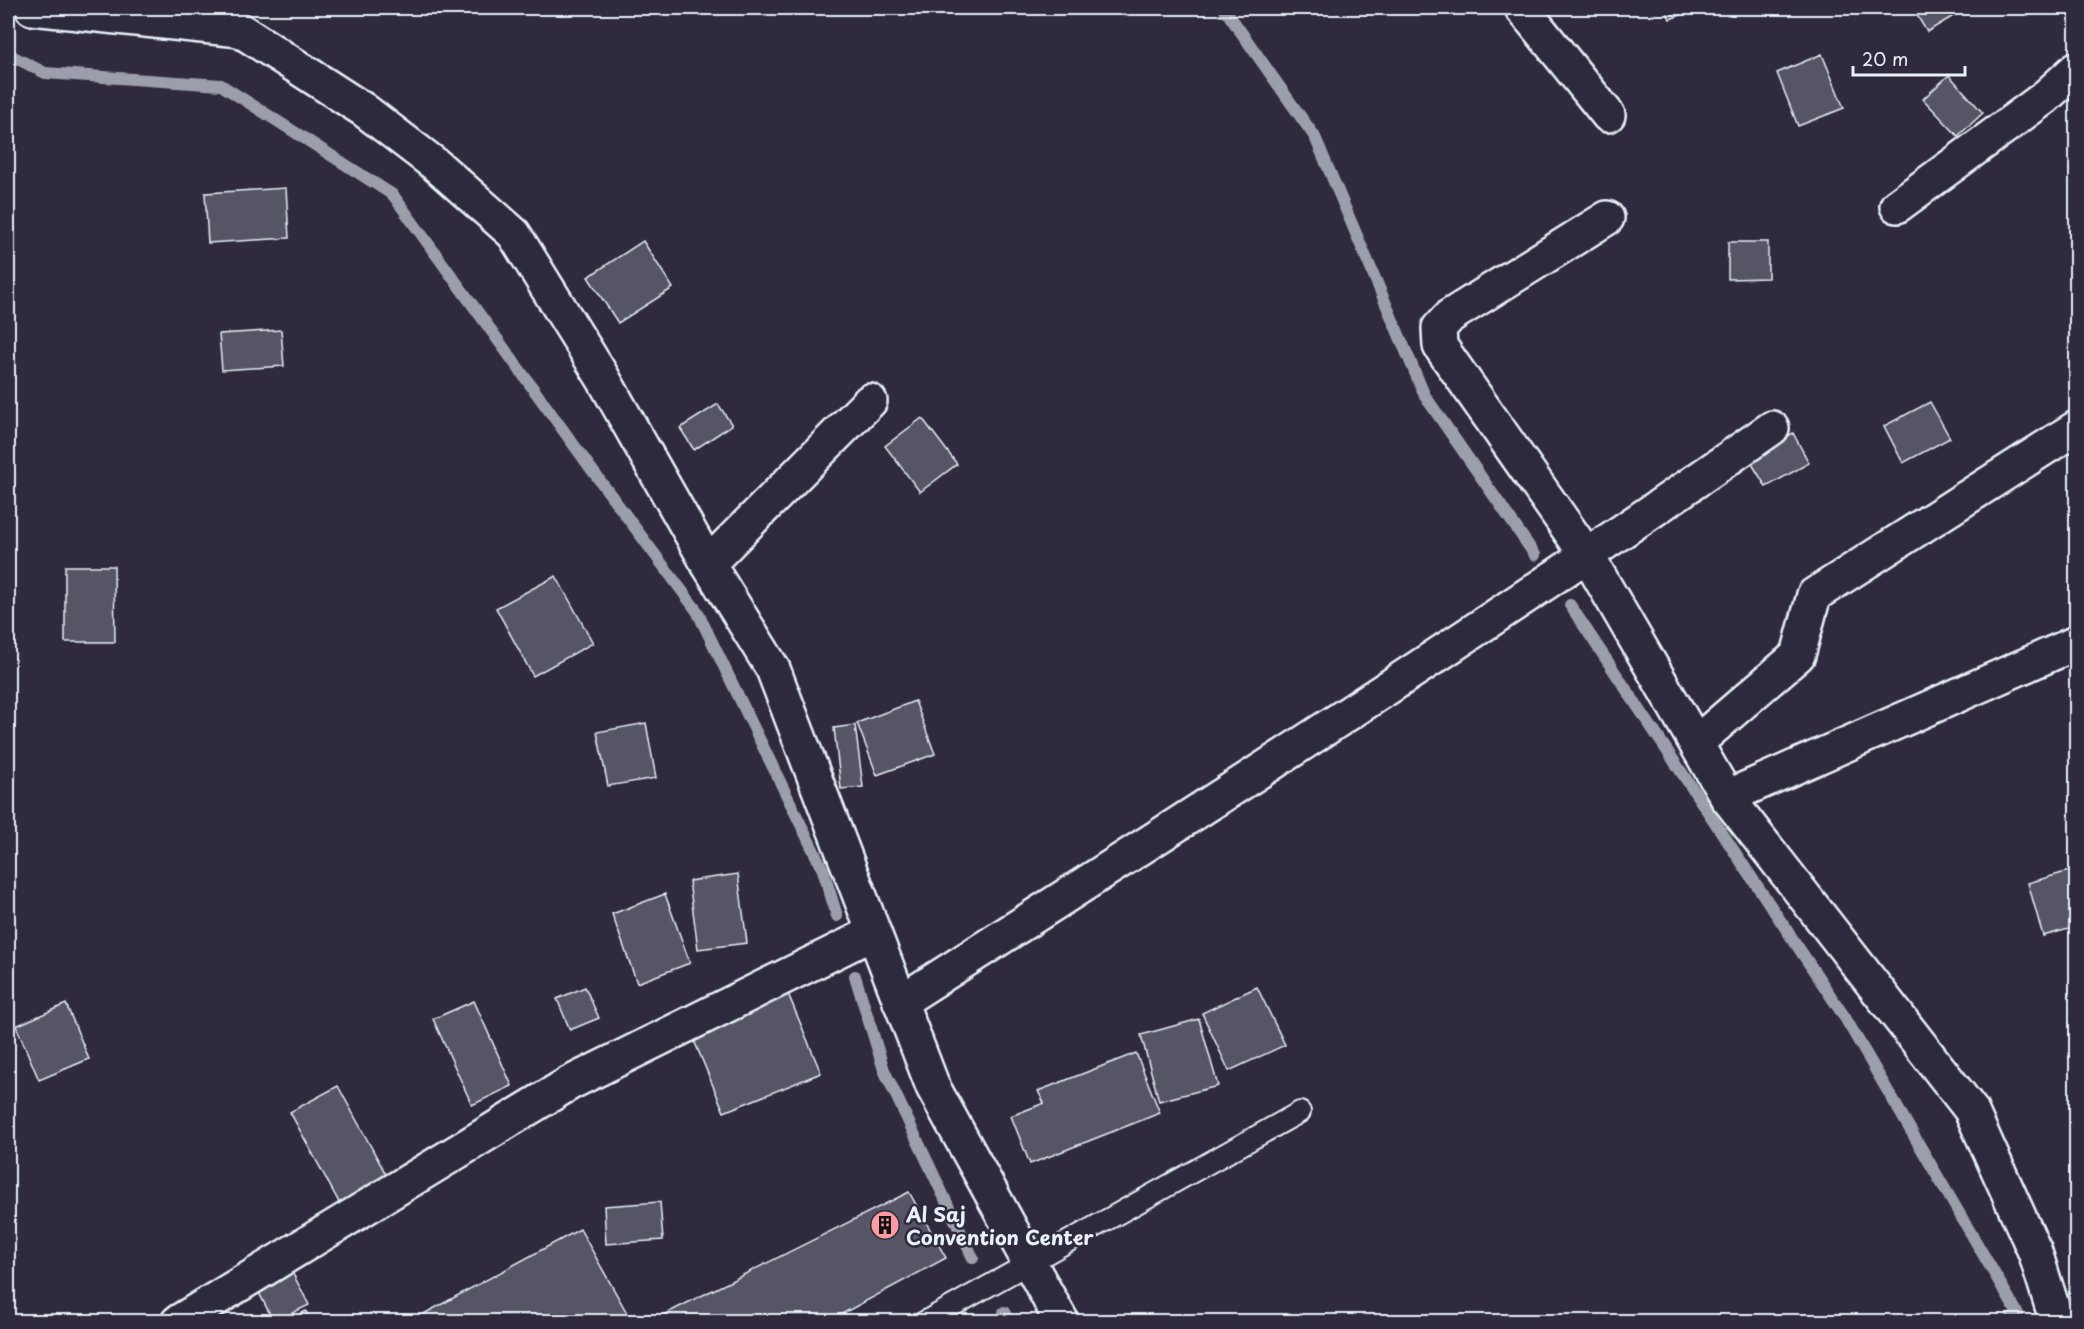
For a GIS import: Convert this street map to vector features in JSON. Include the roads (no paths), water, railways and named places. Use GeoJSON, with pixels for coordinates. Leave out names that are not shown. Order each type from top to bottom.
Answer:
{"type":"FeatureCollection","features":[{"type":"Feature","properties":{"kind":"street"},"geometry":{"type":"LineString","coordinates":[[32,8],[240,30],[364,110],[436,165],[514,234],[603,378],[708,564],[773,669],[933,1087],[1062,1322]]}},
{"type":"Feature","properties":{"kind":"street"},"geometry":{"type":"LineString","coordinates":[[1522,8],[1608,115]]}},
{"type":"Feature","properties":{"kind":"street"},"geometry":{"type":"LineString","coordinates":[[1897,206],[2044,98],[2076,69]]}},
{"type":"Feature","properties":{"kind":"street"},"geometry":{"type":"LineString","coordinates":[[1606,218],[1450,316],[1439,328],[1440,346],[1452,367],[1588,557],[1727,797],[1971,1110],[2035,1252],[2057,1322]]}},
{"type":"Feature","properties":{"kind":"street"},"geometry":{"type":"LineString","coordinates":[[708,564],[870,401]]}},
{"type":"Feature","properties":{"kind":"street"},"geometry":{"type":"LineString","coordinates":[[900,1002],[1227,793],[1588,557],[1772,428]]}},
{"type":"Feature","properties":{"kind":"street"},"geometry":{"type":"LineString","coordinates":[[1696,743],[1798,655],[1814,595],[2076,428]]}},
{"type":"Feature","properties":{"kind":"street"},"geometry":{"type":"LineString","coordinates":[[1727,797],[2076,644]]}},
{"type":"Feature","properties":{"kind":"street"},"geometry":{"type":"LineString","coordinates":[[178,1322],[570,1083],[873,933]]}},
{"type":"Feature","properties":{"kind":"lane"},"geometry":{"type":"LineString","coordinates":[[924,1322],[1300,1112]]}},
{"type":"Feature","properties":{"kind":"waterway"},"geometry":{"type":"LineString","coordinates":[[1224,8],[1315,137],[1425,396],[1535,555]]}},
{"type":"Feature","properties":{"kind":"waterway"},"geometry":{"type":"LineString","coordinates":[[8,54],[45,73],[221,85],[393,195],[697,611],[823,870],[837,916]]}},
{"type":"Feature","properties":{"kind":"waterway"},"geometry":{"type":"LineString","coordinates":[[1570,605],[1844,1016],[2018,1314],[2007,1322]]}},
{"type":"Feature","properties":{"kind":"waterway"},"geometry":{"type":"LineString","coordinates":[[855,976],[884,1070],[973,1258]]}},
{"type":"Feature","properties":{"kind":"waterway"},"geometry":{"type":"LineString","coordinates":[[1004,1312],[1009,1322]]}},
{"type":"Feature","properties":{"kind":"place","name":"Al Saj Convention Center"},"geometry":{"type":"Point","coordinates":[885,1225]}}]}
